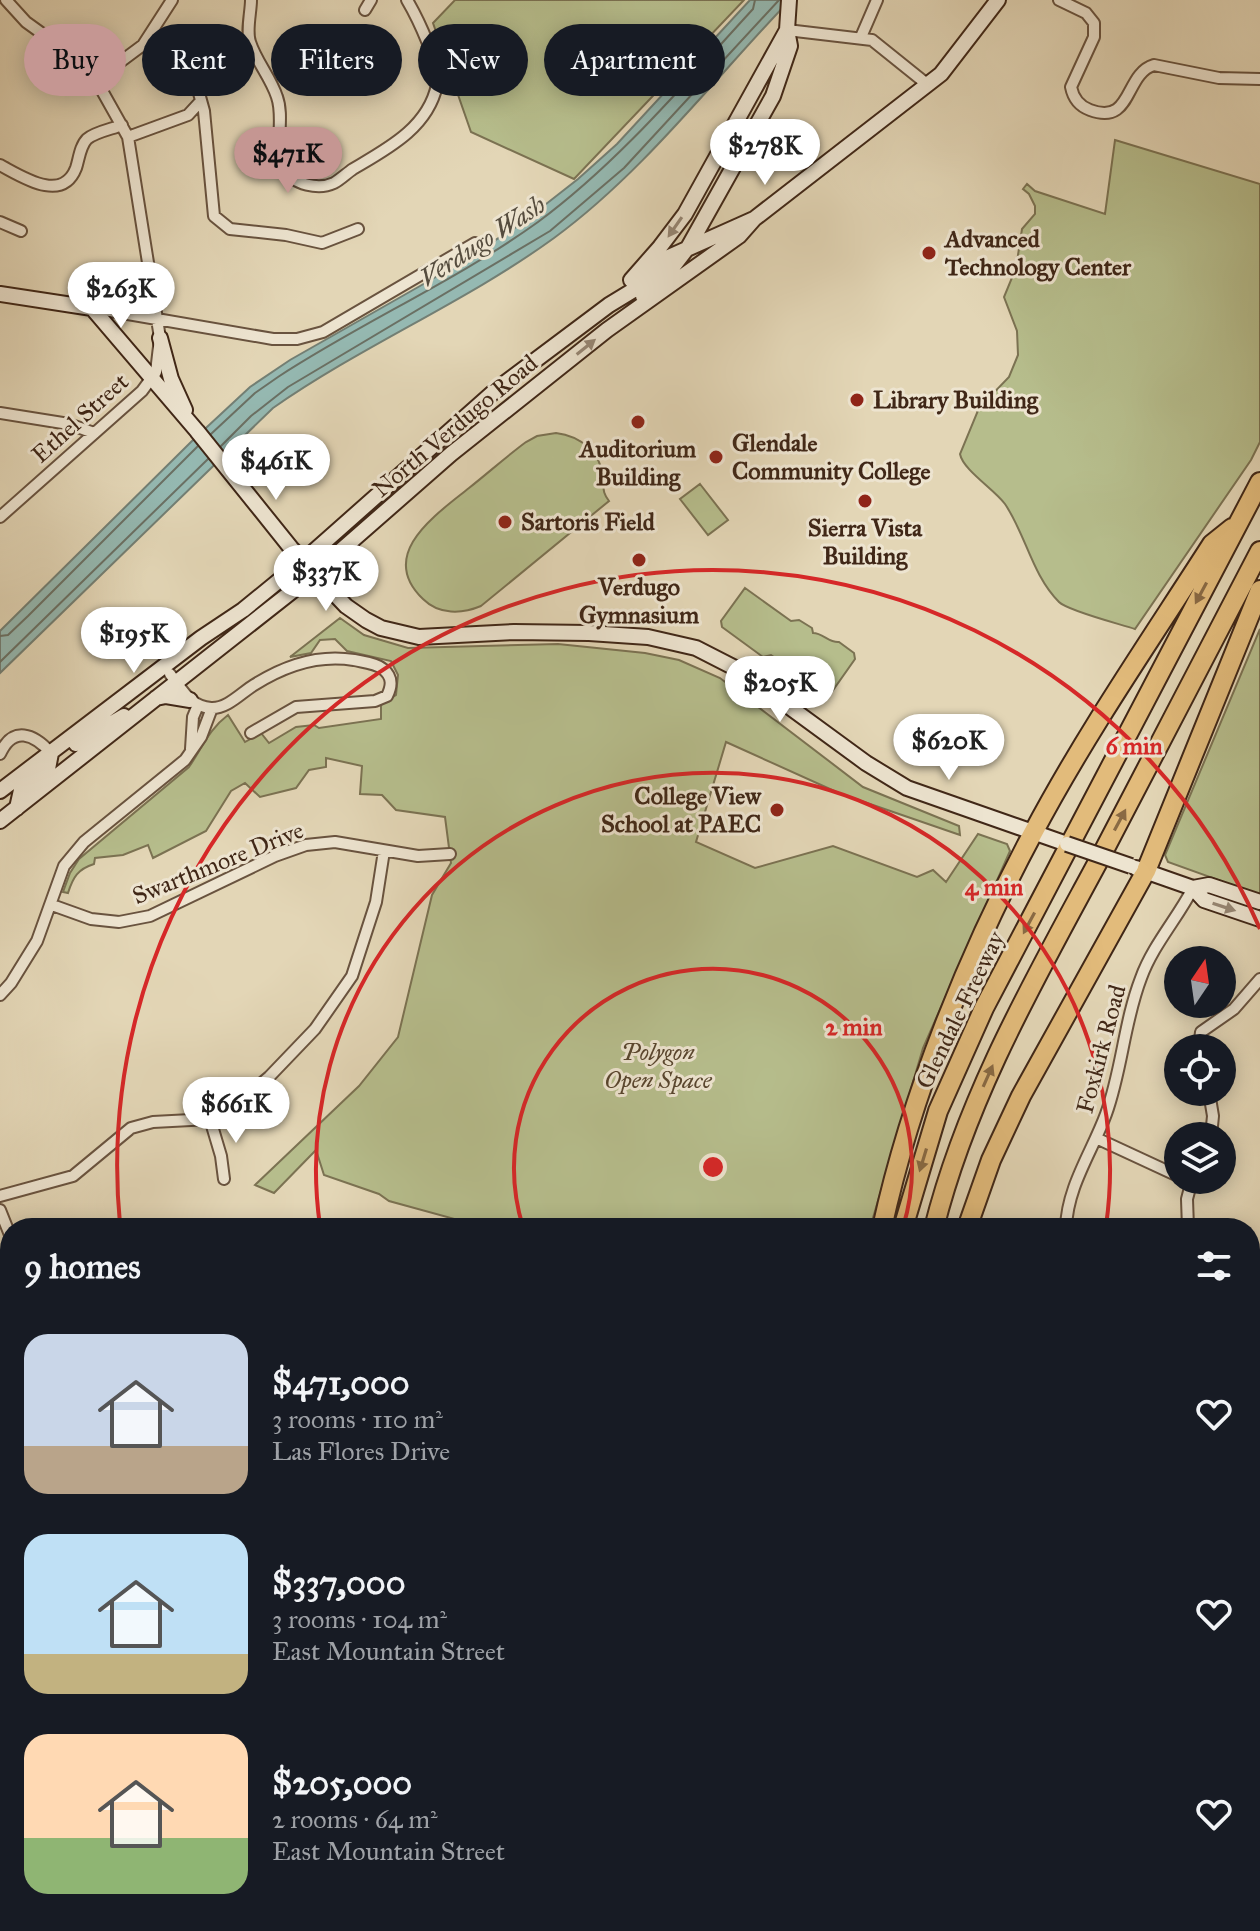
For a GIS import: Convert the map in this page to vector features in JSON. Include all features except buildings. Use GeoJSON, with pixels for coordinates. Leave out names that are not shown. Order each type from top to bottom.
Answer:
{"type":"FeatureCollection","features":[{"type":"Feature","properties":{"kind":"highway","name":"Glendale Freeway"},"geometry":{"type":"LineString","coordinates":[[906,1218],[938,1111],[984,1008],[1260,482]]}},
{"type":"Feature","properties":{"kind":"highway"},"geometry":{"type":"LineString","coordinates":[[885,1218],[916,1106],[959,990],[1113,696],[1212,544],[1237,524]]}},
{"type":"Feature","properties":{"kind":"highway"},"geometry":{"type":"LineString","coordinates":[[937,1218],[970,1115],[1013,1021],[1260,551]]}},
{"type":"Feature","properties":{"kind":"highway"},"geometry":{"type":"LineString","coordinates":[[971,1218],[991,1160],[1021,1096],[1138,869],[1260,590]]}},
{"type":"Feature","properties":{"kind":"main road","name":"North Verdugo Road"},"geometry":{"type":"LineString","coordinates":[[0,821],[98,746],[174,679],[314,574],[451,454],[618,322],[634,314],[739,236],[754,219],[928,85],[963,49],[998,0]]}},
{"type":"Feature","properties":{"kind":"main road"},"geometry":{"type":"LineString","coordinates":[[618,322],[626,310],[669,272],[689,246],[768,106],[787,59],[790,41],[788,15]]}},
{"type":"Feature","properties":{"kind":"main road"},"geometry":{"type":"LineString","coordinates":[[609,305],[677,225],[731,137],[788,15]]}},
{"type":"Feature","properties":{"kind":"main road"},"geometry":{"type":"LineString","coordinates":[[723,186],[722,176],[731,137],[756,109],[768,106]]}},
{"type":"Feature","properties":{"kind":"main road","name":"North Verdugo Road"},"geometry":{"type":"LineString","coordinates":[[0,791],[243,610],[303,561],[497,389],[632,291],[669,257],[754,219]]}},
{"type":"Feature","properties":{"kind":"main road"},"geometry":{"type":"LineString","coordinates":[[0,294],[92,308],[314,574],[346,606],[381,628],[401,634],[437,637],[514,632],[589,633],[648,637],[696,648],[739,670],[866,763],[907,788],[1193,888],[1204,900],[1260,919]]}},
{"type":"Feature","properties":{"kind":"main road"},"geometry":{"type":"LineString","coordinates":[[160,338],[171,379],[197,431]]}},
{"type":"Feature","properties":{"kind":"main road"},"geometry":{"type":"LineString","coordinates":[[497,389],[511,408]]}},
{"type":"Feature","properties":{"kind":"main road"},"geometry":{"type":"LineString","coordinates":[[111,706],[127,703],[174,679],[210,641],[211,631]]}},
{"type":"Feature","properties":{"kind":"main road"},"geometry":{"type":"LineString","coordinates":[[17,808],[21,790],[48,769],[51,753],[62,753],[150,702],[166,696],[194,702]]}},
{"type":"Feature","properties":{"kind":"main road"},"geometry":{"type":"LineString","coordinates":[[1193,888],[1209,885],[1260,902]]}},
{"type":"Feature","properties":{"kind":"street"},"geometry":{"type":"LineString","coordinates":[[6,0],[29,24]]}},
{"type":"Feature","properties":{"kind":"street"},"geometry":{"type":"LineString","coordinates":[[126,58],[143,45],[172,0]]}},
{"type":"Feature","properties":{"kind":"street"},"geometry":{"type":"LineString","coordinates":[[251,0],[249,40],[278,98],[280,147],[285,170],[299,182],[311,185],[332,184],[352,169],[378,156],[401,140],[423,116],[438,83],[426,38],[407,0]]}},
{"type":"Feature","properties":{"kind":"street"},"geometry":{"type":"LineString","coordinates":[[861,37],[877,0]]}},
{"type":"Feature","properties":{"kind":"street"},"geometry":{"type":"LineString","coordinates":[[1059,0],[1086,13],[1094,23],[1094,37],[1071,87],[1073,95],[1088,109],[1103,112],[1120,108],[1127,102],[1139,74],[1154,65],[1219,78],[1260,79]]}},
{"type":"Feature","properties":{"kind":"street"},"geometry":{"type":"LineString","coordinates":[[788,15],[806,34],[861,37],[877,42],[928,85]]}},
{"type":"Feature","properties":{"kind":"street"},"geometry":{"type":"LineString","coordinates":[[105,96],[128,137],[160,338],[157,370],[151,380]]}},
{"type":"Feature","properties":{"kind":"street"},"geometry":{"type":"LineString","coordinates":[[199,96],[204,111],[214,216],[220,224],[230,229],[286,235],[322,243],[358,229]]}},
{"type":"Feature","properties":{"kind":"street"},"geometry":{"type":"LineString","coordinates":[[128,137],[188,115],[200,102]]}},
{"type":"Feature","properties":{"kind":"street"},"geometry":{"type":"LineString","coordinates":[[0,165],[35,183],[51,186],[63,183],[75,172],[88,138],[122,125]]}},
{"type":"Feature","properties":{"kind":"street"},"geometry":{"type":"LineString","coordinates":[[0,222],[21,231]]}},
{"type":"Feature","properties":{"kind":"street"},"geometry":{"type":"LineString","coordinates":[[92,308],[273,339],[310,337],[475,243]]}},
{"type":"Feature","properties":{"kind":"street","name":"Ethel Street"},"geometry":{"type":"LineString","coordinates":[[0,517],[151,380]]}},
{"type":"Feature","properties":{"kind":"street"},"geometry":{"type":"LineString","coordinates":[[0,413],[69,424],[94,433]]}},
{"type":"Feature","properties":{"kind":"street"},"geometry":{"type":"LineString","coordinates":[[174,679],[194,702],[212,708],[229,702],[254,684],[285,668],[327,657],[379,666],[390,677],[392,687],[387,696],[375,701],[296,707],[251,733]]}},
{"type":"Feature","properties":{"kind":"street"},"geometry":{"type":"LineString","coordinates":[[191,751],[194,702]]}},
{"type":"Feature","properties":{"kind":"street"},"geometry":{"type":"LineString","coordinates":[[0,995],[37,941],[64,866],[84,842],[185,760],[201,737],[212,708]]}},
{"type":"Feature","properties":{"kind":"street"},"geometry":{"type":"LineString","coordinates":[[0,754],[10,739],[20,735],[39,740],[51,753]]}},
{"type":"Feature","properties":{"kind":"street","name":"Swarthmore Drive"},"geometry":{"type":"LineString","coordinates":[[52,905],[91,919],[119,922],[150,916],[275,856],[306,845],[335,842],[418,856],[450,854]]}},
{"type":"Feature","properties":{"kind":"street"},"geometry":{"type":"LineString","coordinates":[[0,1196],[73,1176],[131,1128],[153,1122],[210,1119],[233,1107],[269,1077],[332,1007],[352,976],[376,902],[384,851]]}},
{"type":"Feature","properties":{"kind":"street","name":"Foxkirk Road"},"geometry":{"type":"LineString","coordinates":[[1067,1218],[1069,1200],[1115,1088],[1130,1014],[1142,974],[1193,888]]}},
{"type":"Feature","properties":{"kind":"street"},"geometry":{"type":"LineString","coordinates":[[1201,1034],[1240,1003],[1260,979]]}},
{"type":"Feature","properties":{"kind":"street"},"geometry":{"type":"LineString","coordinates":[[210,1119],[224,1179]]}},
{"type":"Feature","properties":{"kind":"street"},"geometry":{"type":"LineString","coordinates":[[1096,1138],[1164,1170]]}},
{"type":"Feature","properties":{"kind":"street"},"geometry":{"type":"LineString","coordinates":[[1188,1194],[1188,1218]]}},
{"type":"Feature","properties":{"kind":"green space"},"geometry":{"type":"Polygon","coordinates":[[[455,0],[744,0],[721,24],[544,24],[544,96],[653,96],[574,179],[471,132],[458,96],[528,96],[528,24],[433,23],[455,0]]]}},
{"type":"Feature","properties":{"kind":"green space"},"geometry":{"type":"Polygon","coordinates":[[[1115,140],[1260,184],[1260,442],[1251,460],[1135,629],[1059,602],[1042,580],[1005,504],[967,466],[960,454],[979,408],[1009,377],[1018,355],[1017,331],[1004,297],[1016,268],[1022,229],[1035,214],[1035,206],[1023,189],[1027,184],[1035,191],[1105,214],[1115,140]]]}},
{"type":"Feature","properties":{"kind":"green space"},"geometry":{"type":"Polygon","coordinates":[[[556,433],[581,442],[594,453],[609,501],[481,606],[451,612],[429,604],[410,582],[406,566],[408,551],[416,536],[442,510],[526,442],[537,436],[556,433]]]}},
{"type":"Feature","properties":{"kind":"green space"},"geometry":{"type":"Polygon","coordinates":[[[700,484],[728,520],[708,535],[680,499],[700,484]]]}},
{"type":"Feature","properties":{"kind":"green space"},"geometry":{"type":"Polygon","coordinates":[[[745,588],[791,621],[799,620],[812,628],[813,633],[839,642],[854,653],[855,659],[831,693],[825,694],[771,655],[763,657],[722,627],[721,621],[745,588]]]}},
{"type":"Feature","properties":{"kind":"green space","name":"Polygon Open Space"},"geometry":{"type":"Polygon","coordinates":[[[340,618],[364,635],[408,648],[558,644],[645,653],[679,660],[720,678],[863,787],[959,826],[960,835],[841,794],[726,742],[696,842],[755,868],[833,846],[917,877],[933,870],[946,882],[978,834],[1007,844],[1010,851],[923,1048],[873,1218],[451,1218],[389,1201],[379,1194],[324,1175],[316,1150],[274,1193],[255,1185],[359,1086],[398,1037],[432,895],[451,863],[445,817],[396,810],[382,795],[360,794],[362,766],[326,758],[326,767],[309,770],[296,788],[260,797],[245,783],[231,791],[206,831],[153,858],[148,845],[123,855],[95,858],[94,864],[77,874],[68,893],[63,892],[79,859],[189,767],[211,733],[228,715],[245,742],[261,733],[269,743],[296,727],[314,725],[319,728],[381,719],[381,705],[396,695],[398,675],[391,661],[347,651],[335,639],[320,640],[311,653],[290,657],[340,618]]]}},
{"type":"Feature","properties":{"kind":"green space"},"geometry":{"type":"Polygon","coordinates":[[[1260,629],[1260,895],[1168,862],[1165,855],[1260,629]]]}},
{"type":"Feature","properties":{"kind":"water"},"geometry":{"type":"Polygon","coordinates":[[[750,0],[790,0],[725,71],[725,27],[750,0]]]}},
{"type":"Feature","properties":{"kind":"water"},"geometry":{"type":"Polygon","coordinates":[[[661,96],[703,96],[618,184],[554,238],[486,283],[342,364],[273,408],[0,673],[0,631],[250,387],[290,360],[518,226],[617,144],[661,96]]]}},
{"type":"Feature","properties":{"kind":"place","name":"Advanced Technology Center"},"geometry":{"type":"Point","coordinates":[929,253]}},
{"type":"Feature","properties":{"kind":"place","name":"Library Building"},"geometry":{"type":"Point","coordinates":[857,400]}},
{"type":"Feature","properties":{"kind":"place","name":"Auditorium Building"},"geometry":{"type":"Point","coordinates":[638,422]}},
{"type":"Feature","properties":{"kind":"place","name":"Glendale Community College"},"geometry":{"type":"Point","coordinates":[716,457]}},
{"type":"Feature","properties":{"kind":"place","name":"Sierra Vista Building"},"geometry":{"type":"Point","coordinates":[865,501]}},
{"type":"Feature","properties":{"kind":"place","name":"Sartoris Field"},"geometry":{"type":"Point","coordinates":[505,522]}},
{"type":"Feature","properties":{"kind":"place","name":"Verdugo Gymnasium"},"geometry":{"type":"Point","coordinates":[639,560]}},
{"type":"Feature","properties":{"kind":"place","name":"College View School at PAEC"},"geometry":{"type":"Point","coordinates":[777,810]}},
{"type":"Feature","properties":{"kind":"water label","name":"Verdugo Wash"},"geometry":{"type":"Point","coordinates":[482,241]}}]}
